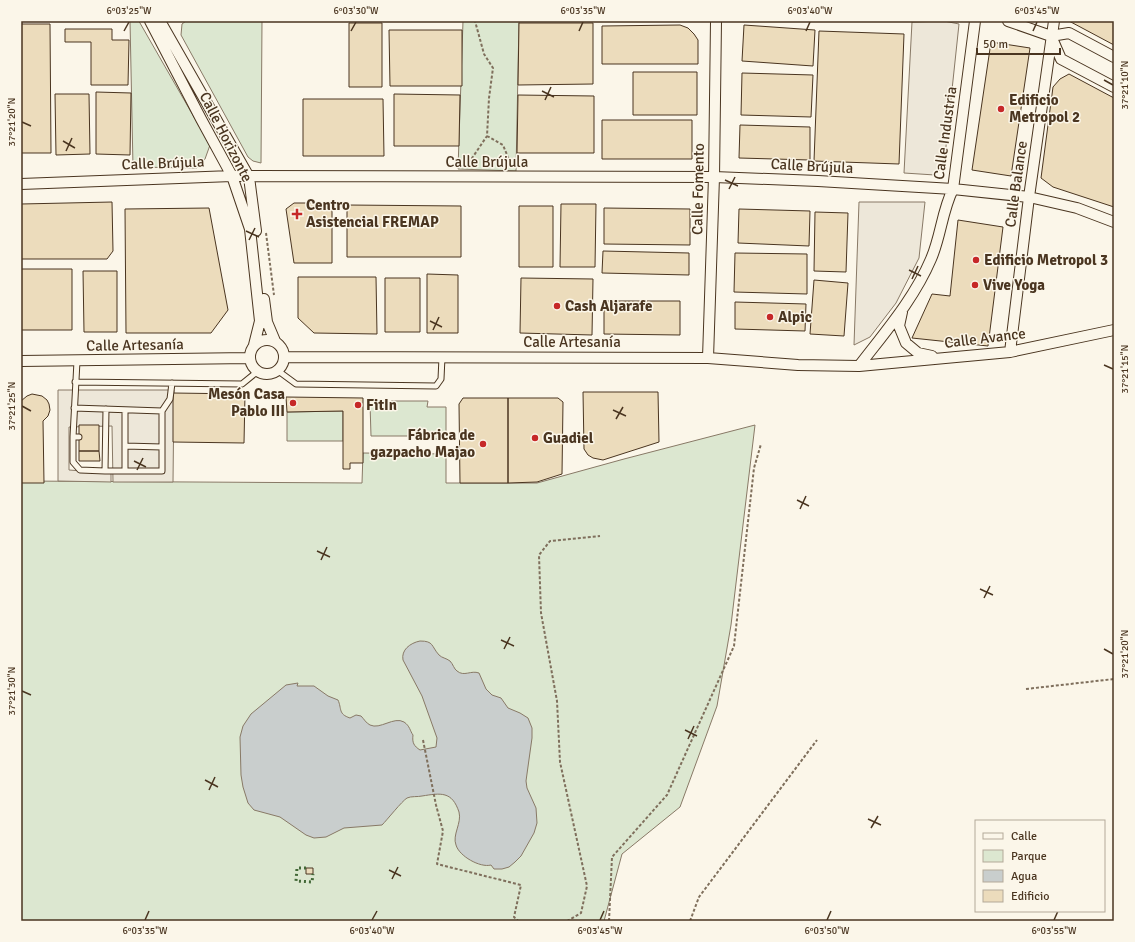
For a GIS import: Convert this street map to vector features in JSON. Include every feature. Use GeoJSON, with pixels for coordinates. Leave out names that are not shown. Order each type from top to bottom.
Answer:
{"type":"FeatureCollection","features":[{"type":"Feature","properties":{"kind":"street","name":"Calle Horizonte"},"geometry":{"type":"LineString","coordinates":[[150,21],[200,119],[232,176],[250,229],[260,321],[254,344]]}},
{"type":"Feature","properties":{"kind":"street","name":"Calle Horizonte"},"geometry":{"type":"LineString","coordinates":[[160,21],[249,177],[267,322],[275,341]]}},
{"type":"Feature","properties":{"kind":"street","name":"Calle Fomento"},"geometry":{"type":"LineString","coordinates":[[708,358],[714,177],[716,21]]}},
{"type":"Feature","properties":{"kind":"street","name":"Calle Industria"},"geometry":{"type":"LineString","coordinates":[[859,366],[909,301],[931,259],[948,199],[953,189],[976,21]]}},
{"type":"Feature","properties":{"kind":"street"},"geometry":{"type":"LineString","coordinates":[[1008,21],[1051,36],[1069,33],[1114,57]]}},
{"type":"Feature","properties":{"kind":"street","name":"Calle Balance"},"geometry":{"type":"LineString","coordinates":[[1010,352],[1029,197],[1054,21]]}},
{"type":"Feature","properties":{"kind":"street"},"geometry":{"type":"LineString","coordinates":[[1051,36],[1061,59],[1114,87]]}},
{"type":"Feature","properties":{"kind":"street","name":"Calle Brújula"},"geometry":{"type":"LineString","coordinates":[[21,184],[232,176],[714,177],[818,181],[953,189]]}},
{"type":"Feature","properties":{"kind":"street"},"geometry":{"type":"LineString","coordinates":[[953,189],[1029,197],[1077,208],[1114,222]]}},
{"type":"Feature","properties":{"kind":"street","name":"Calle Industria"},"geometry":{"type":"LineString","coordinates":[[902,310],[899,326],[906,343],[918,354],[941,358]]}},
{"type":"Feature","properties":{"kind":"street","name":"Calle Avance"},"geometry":{"type":"LineString","coordinates":[[859,366],[1010,352],[1114,330]]}},
{"type":"Feature","properties":{"kind":"street"},"geometry":{"type":"LineString","coordinates":[[264,339],[275,341],[282,348],[284,357],[283,363],[277,370],[270,374],[264,374],[258,371],[251,364],[249,358],[251,349],[254,344],[264,339]]}},
{"type":"Feature","properties":{"kind":"street","name":"Calle Artesanía"},"geometry":{"type":"LineString","coordinates":[[284,357],[708,358],[798,365],[859,366]]}},
{"type":"Feature","properties":{"kind":"street","name":"Calle Artesanía"},"geometry":{"type":"LineString","coordinates":[[21,361],[249,358]]}},
{"type":"Feature","properties":{"kind":"lane"},"geometry":{"type":"LineString","coordinates":[[277,370],[296,384],[436,386],[441,380],[442,357]]}},
{"type":"Feature","properties":{"kind":"lane"},"geometry":{"type":"LineString","coordinates":[[77,361],[74,408],[76,437],[73,462],[80,470],[162,471],[162,411],[170,399],[172,383]]}},
{"type":"Feature","properties":{"kind":"lane"},"geometry":{"type":"LineString","coordinates":[[75,382],[242,384],[258,371]]}},
{"type":"Feature","properties":{"kind":"lane"},"geometry":{"type":"LineString","coordinates":[[74,408],[162,411]]}},
{"type":"Feature","properties":{"kind":"lane"},"geometry":{"type":"LineString","coordinates":[[105,471],[102,437],[106,409]]}},
{"type":"Feature","properties":{"kind":"lane"},"geometry":{"type":"LineString","coordinates":[[125,410],[125,471]]}},
{"type":"Feature","properties":{"kind":"lane"},"geometry":{"type":"LineString","coordinates":[[125,446],[162,447]]}},
{"type":"Feature","properties":{"kind":"path"},"geometry":{"type":"LineString","coordinates":[[460,177],[487,136],[489,98],[493,68],[484,54],[474,21]]}},
{"type":"Feature","properties":{"kind":"path"},"geometry":{"type":"LineString","coordinates":[[487,136],[503,144],[516,177]]}},
{"type":"Feature","properties":{"kind":"path"},"geometry":{"type":"LineString","coordinates":[[609,921],[612,857],[667,795],[734,646],[754,468],[761,444]]}},
{"type":"Feature","properties":{"kind":"path"},"geometry":{"type":"LineString","coordinates":[[567,921],[581,913],[587,886],[560,762],[557,701],[540,613],[538,555],[550,541],[600,536]]}},
{"type":"Feature","properties":{"kind":"path"},"geometry":{"type":"LineString","coordinates":[[1026,690],[1114,679]]}},
{"type":"Feature","properties":{"kind":"path"},"geometry":{"type":"LineString","coordinates":[[423,740],[436,805],[443,831],[437,864],[521,885],[514,917],[518,921]]}},
{"type":"Feature","properties":{"kind":"path"},"geometry":{"type":"LineString","coordinates":[[690,921],[699,897],[817,740]]}},
{"type":"Feature","properties":{"kind":"green space"},"geometry":{"type":"Polygon","coordinates":[[[130,21],[138,21],[140,23],[210,145],[205,159],[197,168],[133,167],[130,21]]]}},
{"type":"Feature","properties":{"kind":"green space"},"geometry":{"type":"Polygon","coordinates":[[[186,21],[262,21],[261,163],[253,161],[248,157],[181,35],[182,24],[186,21]]]}},
{"type":"Feature","properties":{"kind":"green space"},"geometry":{"type":"Polygon","coordinates":[[[463,21],[519,21],[516,171],[458,169],[463,21]]]}},
{"type":"Feature","properties":{"kind":"green space"},"geometry":{"type":"Polygon","coordinates":[[[391,401],[428,401],[427,407],[446,407],[446,439],[427,439],[427,436],[371,436],[370,403],[391,403],[391,401]]]}},
{"type":"Feature","properties":{"kind":"green space"},"geometry":{"type":"Polygon","coordinates":[[[343,411],[343,441],[287,441],[287,412],[343,411]]]}},
{"type":"Feature","properties":{"kind":"green space"},"geometry":{"type":"Polygon","coordinates":[[[755,425],[731,625],[717,706],[680,807],[622,854],[604,921],[21,921],[21,481],[362,483],[363,453],[446,454],[446,483],[537,483],[755,425]]]}},
{"type":"Feature","properties":{"kind":"shaded area"},"geometry":{"type":"Polygon","coordinates":[[[944,21],[959,24],[944,165],[935,175],[904,173],[912,22],[944,21]]]}},
{"type":"Feature","properties":{"kind":"shaded area"},"geometry":{"type":"Polygon","coordinates":[[[859,202],[925,202],[919,258],[896,303],[870,337],[854,345],[859,202]]]}},
{"type":"Feature","properties":{"kind":"shaded area"},"geometry":{"type":"Polygon","coordinates":[[[58,390],[174,390],[173,482],[113,482],[112,426],[69,427],[69,470],[111,473],[111,482],[58,481],[58,390]]]}},
{"type":"Feature","properties":{"kind":"water"},"geometry":{"type":"Polygon","coordinates":[[[420,641],[430,643],[441,657],[450,661],[460,673],[479,673],[486,689],[492,695],[501,698],[508,708],[528,718],[532,728],[526,781],[527,788],[536,808],[537,823],[534,833],[521,856],[509,867],[494,869],[491,865],[481,865],[476,863],[461,853],[455,841],[460,816],[459,812],[453,800],[445,795],[435,794],[409,797],[382,825],[344,828],[326,837],[314,838],[306,835],[280,817],[254,810],[248,803],[241,775],[240,737],[243,726],[251,714],[286,685],[298,683],[297,686],[314,686],[328,696],[338,700],[341,711],[344,715],[350,718],[356,715],[361,716],[370,725],[378,726],[396,721],[404,722],[410,728],[413,735],[414,744],[418,749],[420,750],[436,747],[437,738],[422,696],[403,660],[403,653],[405,650],[413,643],[420,641]]]}},
{"type":"Feature","properties":{"kind":"building"},"geometry":{"type":"Polygon","coordinates":[[[1069,21],[1114,21],[1114,45],[1069,21]]]}},
{"type":"Feature","properties":{"kind":"building"},"geometry":{"type":"Polygon","coordinates":[[[349,23],[382,23],[382,87],[349,87],[349,23]]]}},
{"type":"Feature","properties":{"kind":"building"},"geometry":{"type":"Polygon","coordinates":[[[519,23],[593,23],[593,84],[518,85],[519,23]]]}},
{"type":"Feature","properties":{"kind":"building"},"geometry":{"type":"Polygon","coordinates":[[[21,24],[50,24],[51,153],[21,153],[21,24]]]}},
{"type":"Feature","properties":{"kind":"building"},"geometry":{"type":"Polygon","coordinates":[[[680,25],[688,28],[698,40],[698,64],[602,64],[602,26],[680,25]]]}},
{"type":"Feature","properties":{"kind":"building"},"geometry":{"type":"Polygon","coordinates":[[[744,25],[815,30],[813,66],[742,61],[744,25]]]}},
{"type":"Feature","properties":{"kind":"building"},"geometry":{"type":"Polygon","coordinates":[[[65,29],[112,29],[112,40],[129,40],[128,85],[91,85],[91,42],[65,42],[65,29]]]}},
{"type":"Feature","properties":{"kind":"building"},"geometry":{"type":"Polygon","coordinates":[[[389,30],[462,30],[462,86],[390,86],[389,30]]]}},
{"type":"Feature","properties":{"kind":"building"},"geometry":{"type":"Polygon","coordinates":[[[819,31],[904,34],[899,164],[814,161],[819,31]]]}},
{"type":"Feature","properties":{"kind":"building","name":"Edificio Metropol 2"},"geometry":{"type":"Polygon","coordinates":[[[991,42],[1030,48],[1011,176],[972,170],[991,42]]]}},
{"type":"Feature","properties":{"kind":"building"},"geometry":{"type":"Polygon","coordinates":[[[633,72],[697,72],[697,115],[633,115],[633,72]]]}},
{"type":"Feature","properties":{"kind":"building"},"geometry":{"type":"Polygon","coordinates":[[[742,73],[813,75],[811,117],[741,115],[742,73]]]}},
{"type":"Feature","properties":{"kind":"building"},"geometry":{"type":"Polygon","coordinates":[[[1069,74],[1114,98],[1114,207],[1053,187],[1041,178],[1053,87],[1060,79],[1069,74]]]}},
{"type":"Feature","properties":{"kind":"building"},"geometry":{"type":"Polygon","coordinates":[[[96,92],[131,93],[130,155],[96,154],[96,92]]]}},
{"type":"Feature","properties":{"kind":"building"},"geometry":{"type":"Polygon","coordinates":[[[55,94],[89,94],[90,154],[56,155],[55,94]]]}},
{"type":"Feature","properties":{"kind":"building"},"geometry":{"type":"Polygon","coordinates":[[[394,94],[460,95],[459,146],[394,146],[394,94]]]}},
{"type":"Feature","properties":{"kind":"building"},"geometry":{"type":"Polygon","coordinates":[[[518,95],[594,96],[594,153],[517,153],[518,95]]]}},
{"type":"Feature","properties":{"kind":"building"},"geometry":{"type":"Polygon","coordinates":[[[303,99],[383,99],[384,156],[303,156],[303,99]]]}},
{"type":"Feature","properties":{"kind":"building"},"geometry":{"type":"Polygon","coordinates":[[[602,120],[692,120],[692,159],[602,159],[602,120]]]}},
{"type":"Feature","properties":{"kind":"building"},"geometry":{"type":"Polygon","coordinates":[[[740,125],[810,127],[810,160],[739,158],[740,125]]]}},
{"type":"Feature","properties":{"kind":"building"},"geometry":{"type":"Polygon","coordinates":[[[112,202],[113,251],[107,259],[21,259],[21,204],[112,202]]]}},
{"type":"Feature","properties":{"kind":"building"},"geometry":{"type":"Polygon","coordinates":[[[294,203],[332,203],[332,263],[294,263],[286,209],[294,203]]]}},
{"type":"Feature","properties":{"kind":"building"},"geometry":{"type":"Polygon","coordinates":[[[561,204],[596,204],[595,267],[560,267],[561,204]]]}},
{"type":"Feature","properties":{"kind":"building"},"geometry":{"type":"Polygon","coordinates":[[[347,205],[461,206],[461,257],[347,257],[347,205]]]}},
{"type":"Feature","properties":{"kind":"building"},"geometry":{"type":"Polygon","coordinates":[[[519,206],[553,206],[553,267],[519,267],[519,206]]]}},
{"type":"Feature","properties":{"kind":"building"},"geometry":{"type":"Polygon","coordinates":[[[209,208],[228,310],[211,333],[126,333],[125,209],[209,208]]]}},
{"type":"Feature","properties":{"kind":"building"},"geometry":{"type":"Polygon","coordinates":[[[604,208],[690,209],[690,245],[604,244],[604,208]]]}},
{"type":"Feature","properties":{"kind":"building"},"geometry":{"type":"Polygon","coordinates":[[[739,209],[810,211],[809,246],[738,243],[739,209]]]}},
{"type":"Feature","properties":{"kind":"building"},"geometry":{"type":"Polygon","coordinates":[[[815,212],[848,213],[846,272],[814,271],[815,212]]]}},
{"type":"Feature","properties":{"kind":"building","name":"Edificio Metropol 3"},"geometry":{"type":"Polygon","coordinates":[[[958,220],[1003,227],[988,346],[912,338],[932,294],[950,296],[958,220]]]}},
{"type":"Feature","properties":{"kind":"building"},"geometry":{"type":"Polygon","coordinates":[[[603,251],[689,253],[689,275],[602,273],[603,251]]]}},
{"type":"Feature","properties":{"kind":"building"},"geometry":{"type":"Polygon","coordinates":[[[735,253],[807,254],[807,294],[734,292],[735,253]]]}},
{"type":"Feature","properties":{"kind":"building"},"geometry":{"type":"Polygon","coordinates":[[[21,269],[72,269],[72,330],[21,330],[21,269]]]}},
{"type":"Feature","properties":{"kind":"building"},"geometry":{"type":"Polygon","coordinates":[[[83,271],[117,271],[117,332],[84,332],[83,271]]]}},
{"type":"Feature","properties":{"kind":"building"},"geometry":{"type":"Polygon","coordinates":[[[427,274],[458,275],[458,333],[427,333],[427,274]]]}},
{"type":"Feature","properties":{"kind":"building"},"geometry":{"type":"Polygon","coordinates":[[[298,277],[376,277],[377,334],[314,333],[298,318],[298,277]]]}},
{"type":"Feature","properties":{"kind":"building"},"geometry":{"type":"Polygon","coordinates":[[[385,278],[420,278],[420,332],[385,332],[385,278]]]}},
{"type":"Feature","properties":{"kind":"building","name":"Cash Aljarafe"},"geometry":{"type":"Polygon","coordinates":[[[521,278],[593,279],[592,335],[520,333],[521,278]]]}},
{"type":"Feature","properties":{"kind":"building"},"geometry":{"type":"Polygon","coordinates":[[[814,280],[848,283],[844,336],[810,334],[814,280]]]}},
{"type":"Feature","properties":{"kind":"building"},"geometry":{"type":"Polygon","coordinates":[[[604,301],[680,301],[680,335],[604,334],[604,301]]]}},
{"type":"Feature","properties":{"kind":"building","name":"Alpic"},"geometry":{"type":"Polygon","coordinates":[[[735,302],[806,304],[805,331],[735,329],[735,302]]]}},
{"type":"Feature","properties":{"kind":"building"},"geometry":{"type":"Polygon","coordinates":[[[583,392],[658,392],[659,442],[603,460],[593,458],[588,455],[584,449],[583,392]]]}},
{"type":"Feature","properties":{"kind":"building"},"geometry":{"type":"Polygon","coordinates":[[[173,393],[245,394],[244,443],[173,442],[173,393]]]}},
{"type":"Feature","properties":{"kind":"building"},"geometry":{"type":"Polygon","coordinates":[[[32,394],[42,396],[47,400],[50,410],[48,416],[43,421],[44,483],[21,483],[21,401],[32,394]]]}},
{"type":"Feature","properties":{"kind":"building"},"geometry":{"type":"Polygon","coordinates":[[[286,397],[363,398],[363,463],[350,463],[350,469],[343,469],[343,411],[287,412],[286,397]]]}},
{"type":"Feature","properties":{"kind":"building","name":"Fábrica de gazpacho Majao"},"geometry":{"type":"Polygon","coordinates":[[[463,398],[508,398],[508,483],[460,483],[459,404],[463,398]]]}},
{"type":"Feature","properties":{"kind":"building","name":"Guadiel"},"geometry":{"type":"Polygon","coordinates":[[[508,398],[558,398],[563,402],[562,474],[537,482],[508,483],[508,398]]]}},
{"type":"Feature","properties":{"kind":"building"},"geometry":{"type":"Polygon","coordinates":[[[79,425],[99,425],[99,451],[79,451],[79,425]]]}},
{"type":"Feature","properties":{"kind":"building"},"geometry":{"type":"Polygon","coordinates":[[[79,451],[99,451],[100,461],[79,461],[79,451]]]}},
{"type":"Feature","properties":{"kind":"building"},"geometry":{"type":"Polygon","coordinates":[[[306,868],[313,868],[313,874],[306,874],[306,868]]]}},
{"type":"Feature","properties":{"kind":"hedge"},"geometry":{"type":"LineString","coordinates":[[306,868],[297,868],[296,881],[312,882],[313,874]]}},
{"type":"Feature","properties":{"kind":"place","name":"Edificio Metropol 2"},"geometry":{"type":"Point","coordinates":[1001,109]}},
{"type":"Feature","properties":{"kind":"place","name":"Centro Asistencial FREMAP"},"geometry":{"type":"Point","coordinates":[297,214]}},
{"type":"Feature","properties":{"kind":"place","name":"Edificio Metropol 3"},"geometry":{"type":"Point","coordinates":[976,260]}},
{"type":"Feature","properties":{"kind":"place","name":"Vive Yoga"},"geometry":{"type":"Point","coordinates":[975,285]}},
{"type":"Feature","properties":{"kind":"place","name":"Cash Aljarafe"},"geometry":{"type":"Point","coordinates":[557,306]}},
{"type":"Feature","properties":{"kind":"place","name":"Alpic"},"geometry":{"type":"Point","coordinates":[770,317]}},
{"type":"Feature","properties":{"kind":"place","name":"Mesón Casa Pablo III"},"geometry":{"type":"Point","coordinates":[293,403]}},
{"type":"Feature","properties":{"kind":"place","name":"FitIn"},"geometry":{"type":"Point","coordinates":[358,405]}},
{"type":"Feature","properties":{"kind":"place","name":"Guadiel"},"geometry":{"type":"Point","coordinates":[535,438]}},
{"type":"Feature","properties":{"kind":"place","name":"Fábrica de gazpacho Majao"},"geometry":{"type":"Point","coordinates":[483,444]}}]}
